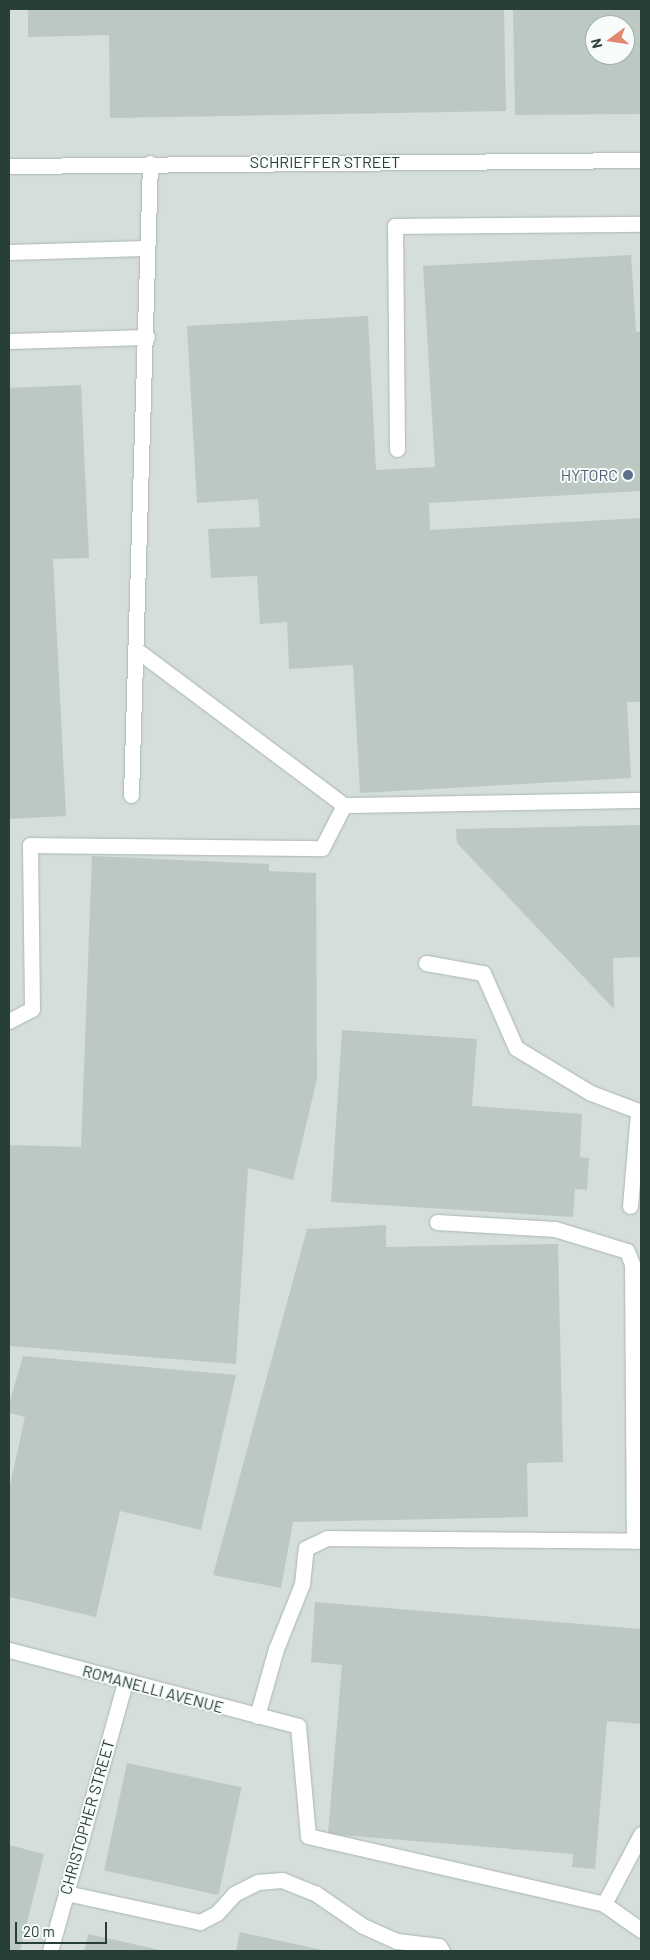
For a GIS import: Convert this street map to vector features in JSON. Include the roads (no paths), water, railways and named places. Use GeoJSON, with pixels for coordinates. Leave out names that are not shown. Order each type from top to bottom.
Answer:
{"type":"FeatureCollection","features":[{"type":"Feature","properties":{"kind":"street","name":"SCHRIEFFER STREET"},"geometry":{"type":"LineString","coordinates":[[9,166],[150,163],[641,160]]}},
{"type":"Feature","properties":{"kind":"street"},"geometry":{"type":"LineString","coordinates":[[131,794],[138,651],[147,337],[145,248],[150,163]]}},
{"type":"Feature","properties":{"kind":"street"},"geometry":{"type":"LineString","coordinates":[[397,449],[394,226],[641,224]]}},
{"type":"Feature","properties":{"kind":"street"},"geometry":{"type":"LineString","coordinates":[[9,252],[145,248]]}},
{"type":"Feature","properties":{"kind":"street"},"geometry":{"type":"LineString","coordinates":[[9,341],[147,337]]}},
{"type":"Feature","properties":{"kind":"street"},"geometry":{"type":"LineString","coordinates":[[138,651],[344,804],[641,800]]}},
{"type":"Feature","properties":{"kind":"street"},"geometry":{"type":"LineString","coordinates":[[9,1021],[32,1009],[30,844],[322,848],[344,804]]}},
{"type":"Feature","properties":{"kind":"street"},"geometry":{"type":"LineString","coordinates":[[426,964],[483,973],[516,1048],[591,1093],[640,1112],[630,1206]]}},
{"type":"Feature","properties":{"kind":"street"},"geometry":{"type":"LineString","coordinates":[[257,1716],[276,1649],[302,1584],[306,1548],[320,1541],[379,1536],[638,1541],[632,1264],[627,1251],[554,1229],[437,1222]]}},
{"type":"Feature","properties":{"kind":"street","name":"ROMANELLI AVENUE"},"geometry":{"type":"LineString","coordinates":[[9,1650],[298,1726],[308,1836],[604,1904]]}},
{"type":"Feature","properties":{"kind":"street","name":"CHRISTOPHER STREET"},"geometry":{"type":"LineString","coordinates":[[50,1951],[125,1682]]}},
{"type":"Feature","properties":{"kind":"street"},"geometry":{"type":"LineString","coordinates":[[641,1834],[604,1904],[641,1930]]}},
{"type":"Feature","properties":{"kind":"street"},"geometry":{"type":"LineString","coordinates":[[66,1893],[200,1922],[217,1913],[234,1894],[258,1882],[282,1880],[315,1893],[363,1926],[397,1941],[439,1946],[442,1951]]}},
{"type":"Feature","properties":{"kind":"place","name":"HYTORC"},"geometry":{"type":"Point","coordinates":[628,475]}}]}
